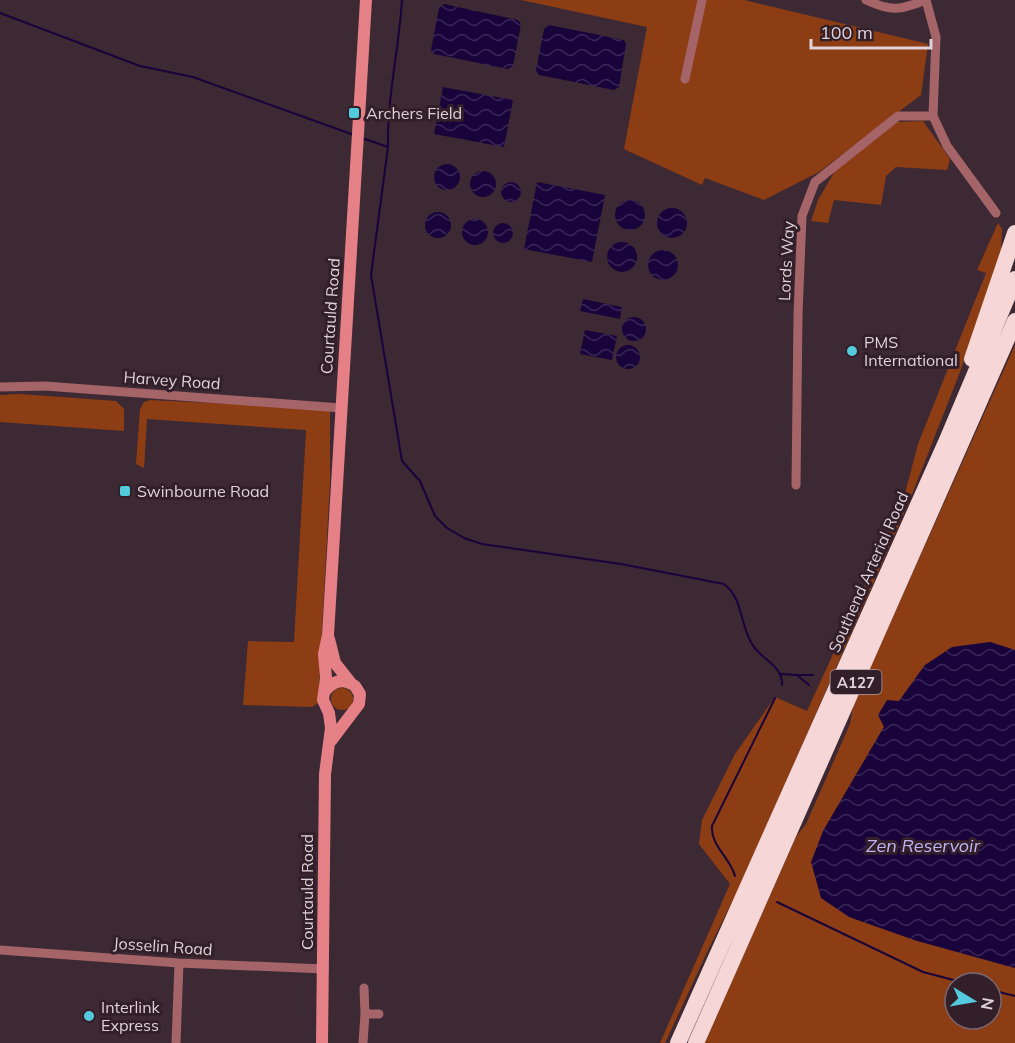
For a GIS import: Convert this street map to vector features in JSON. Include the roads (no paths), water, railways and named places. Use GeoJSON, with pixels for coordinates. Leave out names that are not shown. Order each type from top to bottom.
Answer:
{"type":"FeatureCollection","features":[{"type":"Feature","properties":{"kind":"highway","name":"A127"},"geometry":{"type":"LineString","coordinates":[[916,509],[1015,233]]}},
{"type":"Feature","properties":{"kind":"highway","name":"Southend Arterial Road"},"geometry":{"type":"LineString","coordinates":[[678,1043],[975,377],[1015,279]]}},
{"type":"Feature","properties":{"kind":"highway","name":"Southend Arterial Road"},"geometry":{"type":"LineString","coordinates":[[696,1043],[1014,324]]}},
{"type":"Feature","properties":{"kind":"street","name":"Courtauld Road"},"geometry":{"type":"LineString","coordinates":[[322,1043],[325,783],[330,742],[329,712],[323,700],[326,690],[324,654],[328,635],[366,0]]}},
{"type":"Feature","properties":{"kind":"street"},"geometry":{"type":"LineString","coordinates":[[685,79],[702,0]]}},
{"type":"Feature","properties":{"kind":"street"},"geometry":{"type":"LineString","coordinates":[[866,0],[882,8],[893,9],[902,9],[926,0],[936,37],[933,116],[947,146],[996,213]]}},
{"type":"Feature","properties":{"kind":"street","name":"Lords Way"},"geometry":{"type":"LineString","coordinates":[[796,485],[802,216],[815,182],[898,116],[933,116]]}},
{"type":"Feature","properties":{"kind":"street","name":"Harvey Road"},"geometry":{"type":"LineString","coordinates":[[0,387],[45,386],[341,408]]}},
{"type":"Feature","properties":{"kind":"street","name":"Courtauld Road"},"geometry":{"type":"LineString","coordinates":[[328,635],[335,663],[358,690],[360,699],[357,709],[330,742]]}},
{"type":"Feature","properties":{"kind":"street"},"geometry":{"type":"LineString","coordinates":[[326,690],[339,681],[350,682]]}},
{"type":"Feature","properties":{"kind":"street"},"geometry":{"type":"LineString","coordinates":[[329,712],[339,717],[350,715]]}},
{"type":"Feature","properties":{"kind":"street","name":"Josselin Road"},"geometry":{"type":"LineString","coordinates":[[0,950],[179,963],[324,969]]}},
{"type":"Feature","properties":{"kind":"street"},"geometry":{"type":"LineString","coordinates":[[176,1043],[179,963]]}},
{"type":"Feature","properties":{"kind":"street"},"geometry":{"type":"LineString","coordinates":[[363,1043],[364,988]]}},
{"type":"Feature","properties":{"kind":"street"},"geometry":{"type":"LineString","coordinates":[[365,1014],[379,1014]]}},
{"type":"Feature","properties":{"kind":"water"},"geometry":{"type":"Polygon","coordinates":[[[444,4],[518,20],[521,24],[513,66],[508,69],[434,54],[431,50],[439,8],[444,4]]]}},
{"type":"Feature","properties":{"kind":"water"},"geometry":{"type":"Polygon","coordinates":[[[549,25],[624,40],[626,44],[619,87],[614,90],[539,75],[536,71],[544,29],[549,25]]]}},
{"type":"Feature","properties":{"kind":"water"},"geometry":{"type":"Polygon","coordinates":[[[443,87],[513,100],[504,147],[434,134],[443,87]]]}},
{"type":"Feature","properties":{"kind":"water"},"geometry":{"type":"Polygon","coordinates":[[[447,164],[456,168],[460,177],[456,186],[447,190],[438,186],[434,177],[438,168],[447,164]]]}},
{"type":"Feature","properties":{"kind":"water"},"geometry":{"type":"Polygon","coordinates":[[[483,171],[492,175],[496,184],[492,193],[483,197],[474,193],[470,184],[474,175],[483,171]]]}},
{"type":"Feature","properties":{"kind":"water"},"geometry":{"type":"Polygon","coordinates":[[[511,182],[518,185],[521,192],[518,199],[511,202],[504,199],[501,192],[504,185],[511,182]]]}},
{"type":"Feature","properties":{"kind":"water"},"geometry":{"type":"Polygon","coordinates":[[[537,182],[605,195],[592,262],[524,249],[537,182]]]}},
{"type":"Feature","properties":{"kind":"water"},"geometry":{"type":"Polygon","coordinates":[[[630,200],[641,204],[645,215],[641,226],[630,230],[619,226],[615,215],[619,204],[630,200]]]}},
{"type":"Feature","properties":{"kind":"water"},"geometry":{"type":"Polygon","coordinates":[[[672,208],[683,212],[687,223],[683,234],[672,238],[661,234],[657,223],[661,212],[672,208]]]}},
{"type":"Feature","properties":{"kind":"water"},"geometry":{"type":"Polygon","coordinates":[[[438,212],[447,216],[451,225],[447,234],[438,238],[429,234],[425,225],[429,216],[438,212]]]}},
{"type":"Feature","properties":{"kind":"water"},"geometry":{"type":"Polygon","coordinates":[[[475,219],[484,223],[488,232],[484,241],[475,245],[466,241],[462,232],[466,223],[475,219]]]}},
{"type":"Feature","properties":{"kind":"water"},"geometry":{"type":"Polygon","coordinates":[[[503,223],[510,226],[513,233],[510,240],[503,243],[496,240],[493,233],[496,226],[503,223]]]}},
{"type":"Feature","properties":{"kind":"water"},"geometry":{"type":"Polygon","coordinates":[[[622,242],[633,246],[637,257],[633,268],[622,272],[611,268],[607,257],[611,246],[622,242]]]}},
{"type":"Feature","properties":{"kind":"water"},"geometry":{"type":"Polygon","coordinates":[[[663,250],[674,254],[678,265],[674,276],[663,280],[652,276],[648,265],[652,254],[663,250]]]}},
{"type":"Feature","properties":{"kind":"water"},"geometry":{"type":"Polygon","coordinates":[[[583,299],[622,307],[620,319],[580,311],[583,299]]]}},
{"type":"Feature","properties":{"kind":"water"},"geometry":{"type":"Polygon","coordinates":[[[634,317],[642,321],[646,329],[642,337],[634,341],[626,337],[622,329],[626,321],[634,317]]]}},
{"type":"Feature","properties":{"kind":"water"},"geometry":{"type":"Polygon","coordinates":[[[585,330],[617,336],[612,360],[580,354],[585,330]]]}},
{"type":"Feature","properties":{"kind":"water"},"geometry":{"type":"Polygon","coordinates":[[[628,345],[636,349],[640,357],[636,365],[628,369],[620,365],[616,357],[620,349],[628,345]]]}},
{"type":"Feature","properties":{"kind":"water","name":"Zen Reservoir"},"geometry":{"type":"Polygon","coordinates":[[[990,642],[1015,650],[1015,968],[914,940],[849,917],[821,898],[811,862],[823,831],[884,727],[878,715],[887,700],[899,701],[925,665],[952,647],[990,642]]]}},
{"type":"Feature","properties":{"kind":"waterway"},"geometry":{"type":"LineString","coordinates":[[362,138],[388,147],[389,110],[402,0]]}},
{"type":"Feature","properties":{"kind":"waterway"},"geometry":{"type":"LineString","coordinates":[[0,13],[140,66],[193,77],[354,135]]}},
{"type":"Feature","properties":{"kind":"waterway"},"geometry":{"type":"LineString","coordinates":[[388,147],[371,275],[402,461],[420,481],[435,516],[447,528],[464,538],[482,544],[621,564],[724,584],[735,597],[752,644],[779,672],[782,685]]}},
{"type":"Feature","properties":{"kind":"waterway"},"geometry":{"type":"LineString","coordinates":[[781,674],[797,675],[809,685]]}},
{"type":"Feature","properties":{"kind":"waterway"},"geometry":{"type":"LineString","coordinates":[[798,675],[813,675]]}},
{"type":"Feature","properties":{"kind":"waterway"},"geometry":{"type":"LineString","coordinates":[[735,876],[717,846],[712,826],[775,698]]}},
{"type":"Feature","properties":{"kind":"waterway"},"geometry":{"type":"LineString","coordinates":[[777,902],[923,972],[943,977]]}},
{"type":"Feature","properties":{"kind":"waterway"},"geometry":{"type":"LineString","coordinates":[[1003,993],[1015,996]]}},
{"type":"Feature","properties":{"kind":"place","name":"Archers Field"},"geometry":{"type":"Point","coordinates":[354,113]}},
{"type":"Feature","properties":{"kind":"place","name":"PMS International"},"geometry":{"type":"Point","coordinates":[852,351]}},
{"type":"Feature","properties":{"kind":"place","name":"Swinbourne Road"},"geometry":{"type":"Point","coordinates":[125,491]}},
{"type":"Feature","properties":{"kind":"place","name":"Interlink Express"},"geometry":{"type":"Point","coordinates":[89,1016]}}]}
